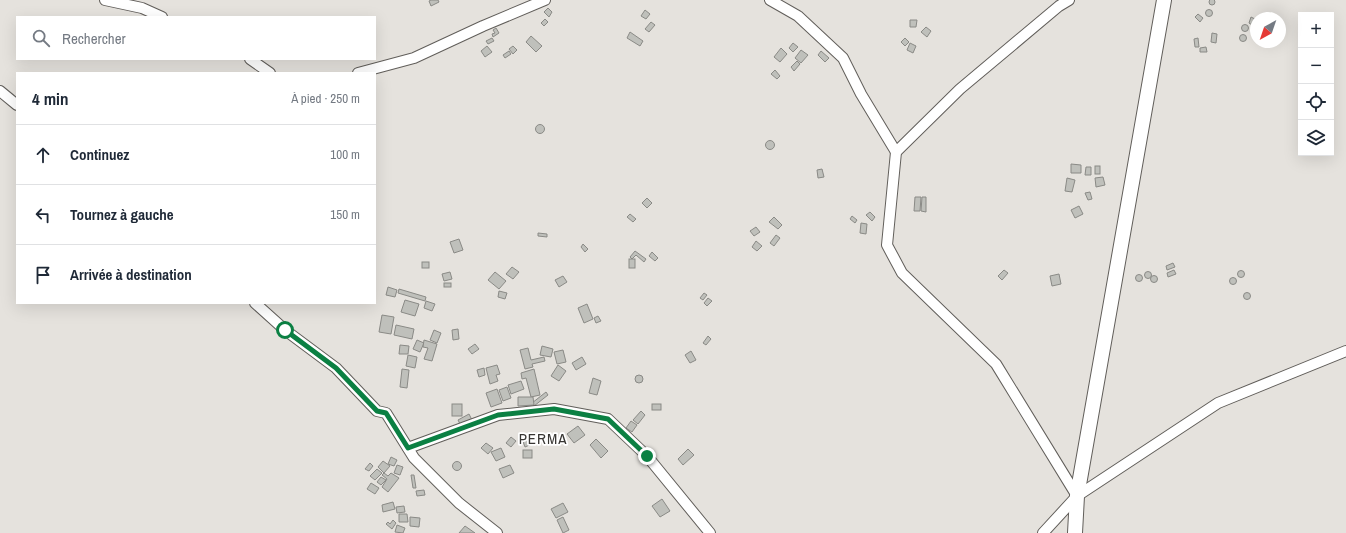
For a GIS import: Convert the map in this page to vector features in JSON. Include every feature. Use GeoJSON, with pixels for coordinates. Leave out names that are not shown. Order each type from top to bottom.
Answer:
{"type":"FeatureCollection","features":[{"type":"Feature","properties":{"kind":"street"},"geometry":{"type":"LineString","coordinates":[[105,0],[142,8],[160,16]]}},
{"type":"Feature","properties":{"kind":"street"},"geometry":{"type":"LineString","coordinates":[[362,72],[414,58],[483,26],[545,0]]}},
{"type":"Feature","properties":{"kind":"street"},"geometry":{"type":"LineString","coordinates":[[770,0],[798,16],[843,58],[860,94],[896,152],[887,245],[902,273],[996,364],[1077,496]]}},
{"type":"Feature","properties":{"kind":"street"},"geometry":{"type":"LineString","coordinates":[[896,152],[960,89],[1068,0]]}},
{"type":"Feature","properties":{"kind":"street"},"geometry":{"type":"LineString","coordinates":[[1075,533],[1077,496],[1164,0]]}},
{"type":"Feature","properties":{"kind":"street"},"geometry":{"type":"LineString","coordinates":[[251,60],[269,72]]}},
{"type":"Feature","properties":{"kind":"street"},"geometry":{"type":"LineString","coordinates":[[0,91],[16,104]]}},
{"type":"Feature","properties":{"kind":"street"},"geometry":{"type":"LineString","coordinates":[[256,304],[285,330],[336,368],[377,411],[386,413],[414,458],[459,503],[497,533]]}},
{"type":"Feature","properties":{"kind":"street"},"geometry":{"type":"LineString","coordinates":[[1043,533],[1077,496],[1218,403],[1346,351]]}},
{"type":"Feature","properties":{"kind":"street"},"geometry":{"type":"LineString","coordinates":[[408,448],[498,415],[554,409],[608,419],[647,456],[710,533]]}},
{"type":"Feature","properties":{"kind":"building"},"geometry":{"type":"Polygon","coordinates":[[[1212,-1],[1215,2],[1212,5],[1209,2],[1212,-1]]]}},
{"type":"Feature","properties":{"kind":"building"},"geometry":{"type":"Polygon","coordinates":[[[438,0],[439,2],[431,6],[429,1],[438,0]]]}},
{"type":"Feature","properties":{"kind":"building"},"geometry":{"type":"Polygon","coordinates":[[[548,8],[552,12],[549,17],[544,12],[548,8]]]}},
{"type":"Feature","properties":{"kind":"building"},"geometry":{"type":"Polygon","coordinates":[[[645,10],[650,14],[646,19],[641,16],[645,10]]]}},
{"type":"Feature","properties":{"kind":"building"},"geometry":{"type":"Polygon","coordinates":[[[1209,10],[1212,13],[1209,16],[1206,13],[1209,10]]]}},
{"type":"Feature","properties":{"kind":"building"},"geometry":{"type":"Polygon","coordinates":[[[1198,14],[1203,18],[1200,22],[1195,17],[1198,14]]]}},
{"type":"Feature","properties":{"kind":"building"},"geometry":{"type":"Polygon","coordinates":[[[545,19],[548,22],[544,26],[541,23],[545,19]]]}},
{"type":"Feature","properties":{"kind":"building"},"geometry":{"type":"Polygon","coordinates":[[[910,20],[917,20],[916,27],[910,27],[910,20]]]}},
{"type":"Feature","properties":{"kind":"building"},"geometry":{"type":"Polygon","coordinates":[[[651,22],[655,25],[649,32],[645,29],[651,22]]]}},
{"type":"Feature","properties":{"kind":"building"},"geometry":{"type":"Polygon","coordinates":[[[1245,25],[1248,28],[1245,31],[1242,28],[1245,25]]]}},
{"type":"Feature","properties":{"kind":"building"},"geometry":{"type":"Polygon","coordinates":[[[926,27],[931,31],[927,37],[921,32],[926,27]]]}},
{"type":"Feature","properties":{"kind":"building"},"geometry":{"type":"Polygon","coordinates":[[[496,28],[499,33],[493,37],[492,34],[495,33],[493,30],[496,28]]]}},
{"type":"Feature","properties":{"kind":"building"},"geometry":{"type":"Polygon","coordinates":[[[630,32],[643,41],[640,46],[627,38],[630,32]]]}},
{"type":"Feature","properties":{"kind":"building"},"geometry":{"type":"Polygon","coordinates":[[[1212,33],[1217,34],[1216,43],[1211,42],[1212,33]]]}},
{"type":"Feature","properties":{"kind":"building"},"geometry":{"type":"Polygon","coordinates":[[[1243,35],[1246,38],[1243,41],[1240,38],[1243,35]]]}},
{"type":"Feature","properties":{"kind":"building"},"geometry":{"type":"Polygon","coordinates":[[[531,36],[542,46],[536,52],[526,42],[531,36]]]}},
{"type":"Feature","properties":{"kind":"building"},"geometry":{"type":"Polygon","coordinates":[[[492,38],[494,41],[488,44],[486,41],[492,38]]]}},
{"type":"Feature","properties":{"kind":"building"},"geometry":{"type":"Polygon","coordinates":[[[905,38],[909,42],[905,46],[901,42],[905,38]]]}},
{"type":"Feature","properties":{"kind":"building"},"geometry":{"type":"Polygon","coordinates":[[[1198,38],[1199,47],[1195,47],[1194,39],[1198,38]]]}},
{"type":"Feature","properties":{"kind":"building"},"geometry":{"type":"Polygon","coordinates":[[[793,43],[798,47],[793,52],[789,48],[793,43]]]}},
{"type":"Feature","properties":{"kind":"building"},"geometry":{"type":"Polygon","coordinates":[[[910,43],[916,46],[913,53],[907,50],[910,43]]]}},
{"type":"Feature","properties":{"kind":"building"},"geometry":{"type":"Polygon","coordinates":[[[487,46],[492,52],[485,57],[481,51],[487,46]]]}},
{"type":"Feature","properties":{"kind":"building"},"geometry":{"type":"Polygon","coordinates":[[[513,46],[517,50],[513,54],[509,49],[513,46]]]}},
{"type":"Feature","properties":{"kind":"building"},"geometry":{"type":"Polygon","coordinates":[[[1206,47],[1207,52],[1200,52],[1200,48],[1206,47]]]}},
{"type":"Feature","properties":{"kind":"building"},"geometry":{"type":"Polygon","coordinates":[[[781,48],[787,54],[780,62],[774,57],[781,48]]]}},
{"type":"Feature","properties":{"kind":"building"},"geometry":{"type":"Polygon","coordinates":[[[801,50],[808,55],[801,63],[795,58],[801,50]]]}},
{"type":"Feature","properties":{"kind":"building"},"geometry":{"type":"Polygon","coordinates":[[[509,51],[511,54],[505,58],[503,55],[509,51]]]}},
{"type":"Feature","properties":{"kind":"building"},"geometry":{"type":"Polygon","coordinates":[[[821,51],[829,58],[825,62],[818,55],[821,51]]]}},
{"type":"Feature","properties":{"kind":"building"},"geometry":{"type":"Polygon","coordinates":[[[797,61],[800,64],[794,71],[791,67],[797,61]]]}},
{"type":"Feature","properties":{"kind":"building"},"geometry":{"type":"Polygon","coordinates":[[[775,70],[780,76],[777,79],[771,74],[775,70]]]}},
{"type":"Feature","properties":{"kind":"building"},"geometry":{"type":"Polygon","coordinates":[[[538,125],[542,125],[544,129],[542,133],[538,133],[536,131],[536,127],[538,125]]]}},
{"type":"Feature","properties":{"kind":"building"},"geometry":{"type":"Polygon","coordinates":[[[768,141],[772,141],[774,145],[772,149],[768,149],[766,147],[766,143],[768,141]]]}},
{"type":"Feature","properties":{"kind":"building"},"geometry":{"type":"Polygon","coordinates":[[[1071,164],[1081,165],[1081,173],[1071,173],[1071,164]]]}},
{"type":"Feature","properties":{"kind":"building"},"geometry":{"type":"Polygon","coordinates":[[[1095,166],[1100,166],[1100,174],[1095,174],[1095,166]]]}},
{"type":"Feature","properties":{"kind":"building"},"geometry":{"type":"Polygon","coordinates":[[[1086,167],[1091,167],[1091,175],[1085,175],[1086,167]]]}},
{"type":"Feature","properties":{"kind":"building"},"geometry":{"type":"Polygon","coordinates":[[[822,169],[824,177],[818,178],[817,170],[822,169]]]}},
{"type":"Feature","properties":{"kind":"building"},"geometry":{"type":"Polygon","coordinates":[[[1103,177],[1105,185],[1096,187],[1095,178],[1103,177]]]}},
{"type":"Feature","properties":{"kind":"building"},"geometry":{"type":"Polygon","coordinates":[[[1067,178],[1075,180],[1072,192],[1065,191],[1067,178]]]}},
{"type":"Feature","properties":{"kind":"building"},"geometry":{"type":"Polygon","coordinates":[[[1090,192],[1092,199],[1088,200],[1085,193],[1090,192]]]}},
{"type":"Feature","properties":{"kind":"building"},"geometry":{"type":"Polygon","coordinates":[[[915,197],[921,197],[920,211],[914,211],[915,197]]]}},
{"type":"Feature","properties":{"kind":"building"},"geometry":{"type":"Polygon","coordinates":[[[922,197],[926,197],[926,212],[921,211],[922,197]]]}},
{"type":"Feature","properties":{"kind":"building"},"geometry":{"type":"Polygon","coordinates":[[[647,198],[652,203],[647,208],[642,203],[647,198]]]}},
{"type":"Feature","properties":{"kind":"building"},"geometry":{"type":"Polygon","coordinates":[[[1079,206],[1083,214],[1075,218],[1071,210],[1079,206]]]}},
{"type":"Feature","properties":{"kind":"building"},"geometry":{"type":"Polygon","coordinates":[[[870,212],[875,217],[872,221],[866,215],[870,212]]]}},
{"type":"Feature","properties":{"kind":"building"},"geometry":{"type":"Polygon","coordinates":[[[630,214],[636,219],[633,222],[627,217],[630,214]]]}},
{"type":"Feature","properties":{"kind":"building"},"geometry":{"type":"Polygon","coordinates":[[[852,216],[857,220],[855,223],[850,219],[852,216]]]}},
{"type":"Feature","properties":{"kind":"building"},"geometry":{"type":"Polygon","coordinates":[[[774,217],[782,225],[778,229],[769,222],[774,217]]]}},
{"type":"Feature","properties":{"kind":"building"},"geometry":{"type":"Polygon","coordinates":[[[861,223],[867,224],[866,234],[860,233],[861,223]]]}},
{"type":"Feature","properties":{"kind":"building"},"geometry":{"type":"Polygon","coordinates":[[[756,227],[760,232],[754,236],[750,231],[756,227]]]}},
{"type":"Feature","properties":{"kind":"building"},"geometry":{"type":"Polygon","coordinates":[[[538,233],[547,234],[547,237],[538,236],[538,233]]]}},
{"type":"Feature","properties":{"kind":"building"},"geometry":{"type":"Polygon","coordinates":[[[776,235],[780,238],[774,246],[770,243],[776,235]]]}},
{"type":"Feature","properties":{"kind":"building"},"geometry":{"type":"Polygon","coordinates":[[[459,239],[463,250],[454,253],[450,242],[459,239]]]}},
{"type":"Feature","properties":{"kind":"building"},"geometry":{"type":"Polygon","coordinates":[[[756,241],[762,246],[757,251],[752,247],[756,241]]]}},
{"type":"Feature","properties":{"kind":"building"},"geometry":{"type":"Polygon","coordinates":[[[583,244],[588,249],[585,252],[581,247],[583,244]]]}},
{"type":"Feature","properties":{"kind":"building"},"geometry":{"type":"Polygon","coordinates":[[[635,251],[646,259],[644,262],[636,255],[632,259],[630,257],[635,251]]]}},
{"type":"Feature","properties":{"kind":"building"},"geometry":{"type":"Polygon","coordinates":[[[652,252],[658,258],[655,261],[649,256],[652,252]]]}},
{"type":"Feature","properties":{"kind":"building"},"geometry":{"type":"Polygon","coordinates":[[[629,259],[635,259],[635,268],[629,268],[629,259]]]}},
{"type":"Feature","properties":{"kind":"building"},"geometry":{"type":"Polygon","coordinates":[[[422,262],[429,262],[429,268],[422,268],[422,262]]]}},
{"type":"Feature","properties":{"kind":"building"},"geometry":{"type":"Polygon","coordinates":[[[1173,263],[1175,267],[1167,270],[1166,266],[1173,263]]]}},
{"type":"Feature","properties":{"kind":"building"},"geometry":{"type":"Polygon","coordinates":[[[512,267],[519,272],[513,279],[506,274],[512,267]]]}},
{"type":"Feature","properties":{"kind":"building"},"geometry":{"type":"Polygon","coordinates":[[[1004,270],[1008,273],[1002,280],[998,276],[1004,270]]]}},
{"type":"Feature","properties":{"kind":"building"},"geometry":{"type":"Polygon","coordinates":[[[1174,270],[1176,274],[1168,277],[1167,273],[1174,270]]]}},
{"type":"Feature","properties":{"kind":"building"},"geometry":{"type":"Polygon","coordinates":[[[1241,271],[1244,274],[1241,277],[1238,274],[1241,271]]]}},
{"type":"Feature","properties":{"kind":"building"},"geometry":{"type":"Polygon","coordinates":[[[450,272],[452,279],[444,281],[442,274],[450,272]]]}},
{"type":"Feature","properties":{"kind":"building"},"geometry":{"type":"Polygon","coordinates":[[[495,272],[506,281],[499,289],[488,280],[495,272]]]}},
{"type":"Feature","properties":{"kind":"building"},"geometry":{"type":"Polygon","coordinates":[[[1148,272],[1151,275],[1148,278],[1145,275],[1148,272]]]}},
{"type":"Feature","properties":{"kind":"building"},"geometry":{"type":"Polygon","coordinates":[[[1059,274],[1061,284],[1052,286],[1050,276],[1059,274]]]}},
{"type":"Feature","properties":{"kind":"building"},"geometry":{"type":"Polygon","coordinates":[[[1139,275],[1142,278],[1139,281],[1136,278],[1139,275]]]}},
{"type":"Feature","properties":{"kind":"building"},"geometry":{"type":"Polygon","coordinates":[[[563,276],[567,282],[559,287],[555,280],[563,276]]]}},
{"type":"Feature","properties":{"kind":"building"},"geometry":{"type":"Polygon","coordinates":[[[1154,276],[1157,279],[1154,282],[1151,279],[1154,276]]]}},
{"type":"Feature","properties":{"kind":"building"},"geometry":{"type":"Polygon","coordinates":[[[1233,278],[1236,281],[1233,284],[1230,281],[1233,278]]]}},
{"type":"Feature","properties":{"kind":"building"},"geometry":{"type":"Polygon","coordinates":[[[444,283],[451,283],[451,287],[444,287],[444,283]]]}},
{"type":"Feature","properties":{"kind":"building"},"geometry":{"type":"Polygon","coordinates":[[[388,287],[397,290],[395,297],[386,295],[388,287]]]}},
{"type":"Feature","properties":{"kind":"building"},"geometry":{"type":"Polygon","coordinates":[[[399,289],[426,297],[425,301],[398,293],[399,289]]]}},
{"type":"Feature","properties":{"kind":"building"},"geometry":{"type":"Polygon","coordinates":[[[499,291],[507,293],[505,299],[498,297],[499,291]]]}},
{"type":"Feature","properties":{"kind":"building"},"geometry":{"type":"Polygon","coordinates":[[[704,293],[707,295],[703,300],[700,298],[704,293]]]}},
{"type":"Feature","properties":{"kind":"building"},"geometry":{"type":"Polygon","coordinates":[[[1247,293],[1250,296],[1247,299],[1244,296],[1247,293]]]}},
{"type":"Feature","properties":{"kind":"building"},"geometry":{"type":"Polygon","coordinates":[[[708,298],[712,301],[707,306],[704,303],[708,298]]]}},
{"type":"Feature","properties":{"kind":"building"},"geometry":{"type":"Polygon","coordinates":[[[405,300],[419,304],[415,316],[401,312],[405,300]]]}},
{"type":"Feature","properties":{"kind":"building"},"geometry":{"type":"Polygon","coordinates":[[[426,301],[435,304],[432,311],[424,308],[426,301]]]}},
{"type":"Feature","properties":{"kind":"building"},"geometry":{"type":"Polygon","coordinates":[[[587,304],[593,319],[584,323],[578,308],[587,304]]]}},
{"type":"Feature","properties":{"kind":"building"},"geometry":{"type":"Polygon","coordinates":[[[382,315],[394,317],[391,334],[379,332],[382,315]]]}},
{"type":"Feature","properties":{"kind":"building"},"geometry":{"type":"Polygon","coordinates":[[[598,316],[601,321],[596,323],[594,318],[598,316]]]}},
{"type":"Feature","properties":{"kind":"building"},"geometry":{"type":"Polygon","coordinates":[[[396,325],[414,329],[412,339],[394,335],[396,325]]]}},
{"type":"Feature","properties":{"kind":"building"},"geometry":{"type":"Polygon","coordinates":[[[458,329],[459,339],[453,340],[452,330],[458,329]]]}},
{"type":"Feature","properties":{"kind":"building"},"geometry":{"type":"Polygon","coordinates":[[[434,330],[441,333],[437,343],[430,340],[434,330]]]}},
{"type":"Feature","properties":{"kind":"building"},"geometry":{"type":"Polygon","coordinates":[[[708,336],[711,339],[706,345],[703,343],[708,336]]]}},
{"type":"Feature","properties":{"kind":"building"},"geometry":{"type":"Polygon","coordinates":[[[417,340],[424,343],[420,352],[413,349],[417,340]]]}},
{"type":"Feature","properties":{"kind":"building"},"geometry":{"type":"Polygon","coordinates":[[[424,340],[437,344],[432,361],[424,359],[428,348],[423,347],[424,340]]]}},
{"type":"Feature","properties":{"kind":"building"},"geometry":{"type":"Polygon","coordinates":[[[475,344],[479,349],[472,354],[468,349],[475,344]]]}},
{"type":"Feature","properties":{"kind":"building"},"geometry":{"type":"Polygon","coordinates":[[[400,345],[409,346],[408,354],[399,354],[400,345]]]}},
{"type":"Feature","properties":{"kind":"building"},"geometry":{"type":"Polygon","coordinates":[[[542,346],[553,349],[551,357],[540,355],[542,346]]]}},
{"type":"Feature","properties":{"kind":"building"},"geometry":{"type":"Polygon","coordinates":[[[528,348],[531,360],[544,357],[545,361],[532,364],[533,367],[525,369],[520,350],[528,348]]]}},
{"type":"Feature","properties":{"kind":"building"},"geometry":{"type":"Polygon","coordinates":[[[563,350],[566,362],[557,364],[554,352],[563,350]]]}},
{"type":"Feature","properties":{"kind":"building"},"geometry":{"type":"Polygon","coordinates":[[[691,351],[696,360],[690,363],[685,355],[691,351]]]}},
{"type":"Feature","properties":{"kind":"building"},"geometry":{"type":"Polygon","coordinates":[[[408,355],[417,357],[415,368],[406,366],[408,355]]]}},
{"type":"Feature","properties":{"kind":"building"},"geometry":{"type":"Polygon","coordinates":[[[582,357],[586,364],[576,370],[572,363],[582,357]]]}},
{"type":"Feature","properties":{"kind":"building"},"geometry":{"type":"Polygon","coordinates":[[[497,365],[500,374],[496,375],[498,381],[490,384],[486,368],[497,365]]]}},
{"type":"Feature","properties":{"kind":"building"},"geometry":{"type":"Polygon","coordinates":[[[558,365],[566,371],[559,381],[551,376],[558,365]]]}},
{"type":"Feature","properties":{"kind":"building"},"geometry":{"type":"Polygon","coordinates":[[[484,368],[485,375],[479,377],[477,370],[484,368]]]}},
{"type":"Feature","properties":{"kind":"building"},"geometry":{"type":"Polygon","coordinates":[[[402,369],[409,370],[407,388],[400,387],[402,369]]]}},
{"type":"Feature","properties":{"kind":"building"},"geometry":{"type":"Polygon","coordinates":[[[534,369],[540,395],[531,397],[526,378],[522,379],[521,373],[534,369]]]}},
{"type":"Feature","properties":{"kind":"building"},"geometry":{"type":"Polygon","coordinates":[[[637,375],[641,375],[643,379],[641,383],[637,383],[635,381],[635,377],[637,375]]]}},
{"type":"Feature","properties":{"kind":"building"},"geometry":{"type":"Polygon","coordinates":[[[593,378],[601,381],[597,395],[589,393],[593,378]]]}},
{"type":"Feature","properties":{"kind":"building"},"geometry":{"type":"Polygon","coordinates":[[[521,381],[524,389],[511,394],[508,385],[521,381]]]}},
{"type":"Feature","properties":{"kind":"building"},"geometry":{"type":"Polygon","coordinates":[[[507,387],[511,398],[503,401],[499,390],[507,387]]]}},
{"type":"Feature","properties":{"kind":"building"},"geometry":{"type":"Polygon","coordinates":[[[497,389],[502,403],[491,407],[486,393],[497,389]]]}},
{"type":"Feature","properties":{"kind":"building"},"geometry":{"type":"Polygon","coordinates":[[[546,392],[548,395],[534,406],[532,403],[546,392]]]}},
{"type":"Feature","properties":{"kind":"building"},"geometry":{"type":"Polygon","coordinates":[[[518,397],[533,397],[534,405],[518,406],[518,397]]]}},
{"type":"Feature","properties":{"kind":"building"},"geometry":{"type":"Polygon","coordinates":[[[452,404],[462,404],[462,416],[452,416],[452,404]]]}},
{"type":"Feature","properties":{"kind":"building"},"geometry":{"type":"Polygon","coordinates":[[[652,404],[661,404],[661,410],[652,410],[652,404]]]}},
{"type":"Feature","properties":{"kind":"building"},"geometry":{"type":"Polygon","coordinates":[[[641,411],[645,415],[638,424],[633,420],[641,411]]]}},
{"type":"Feature","properties":{"kind":"building"},"geometry":{"type":"Polygon","coordinates":[[[469,414],[472,420],[461,426],[458,420],[469,414]]]}},
{"type":"Feature","properties":{"kind":"building"},"geometry":{"type":"Polygon","coordinates":[[[631,421],[637,425],[632,432],[626,428],[631,421]]]}},
{"type":"Feature","properties":{"kind":"building"},"geometry":{"type":"Polygon","coordinates":[[[578,426],[585,435],[574,443],[567,434],[578,426]]]}},
{"type":"Feature","properties":{"kind":"building"},"geometry":{"type":"Polygon","coordinates":[[[531,436],[534,443],[525,447],[522,439],[531,436]]]}},
{"type":"Feature","properties":{"kind":"building"},"geometry":{"type":"Polygon","coordinates":[[[511,437],[516,441],[511,447],[506,443],[511,437]]]}},
{"type":"Feature","properties":{"kind":"building"},"geometry":{"type":"Polygon","coordinates":[[[596,439],[608,451],[601,458],[590,445],[596,439]]]}},
{"type":"Feature","properties":{"kind":"building"},"geometry":{"type":"Polygon","coordinates":[[[486,443],[493,448],[488,454],[481,448],[486,443]]]}},
{"type":"Feature","properties":{"kind":"building"},"geometry":{"type":"Polygon","coordinates":[[[501,448],[505,457],[496,461],[491,452],[501,448]]]}},
{"type":"Feature","properties":{"kind":"building"},"geometry":{"type":"Polygon","coordinates":[[[688,449],[694,455],[683,465],[678,459],[688,449]]]}},
{"type":"Feature","properties":{"kind":"building"},"geometry":{"type":"Polygon","coordinates":[[[523,450],[532,450],[532,458],[523,458],[523,450]]]}},
{"type":"Feature","properties":{"kind":"building"},"geometry":{"type":"Polygon","coordinates":[[[391,457],[397,460],[394,466],[388,464],[391,457]]]}},
{"type":"Feature","properties":{"kind":"building"},"geometry":{"type":"Polygon","coordinates":[[[383,461],[390,466],[384,473],[378,467],[383,461]]]}},
{"type":"Feature","properties":{"kind":"building"},"geometry":{"type":"Polygon","coordinates":[[[457,461],[462,466],[457,471],[452,466],[457,461]]]}},
{"type":"Feature","properties":{"kind":"building"},"geometry":{"type":"Polygon","coordinates":[[[370,463],[373,466],[369,471],[365,469],[370,463]]]}},
{"type":"Feature","properties":{"kind":"building"},"geometry":{"type":"Polygon","coordinates":[[[397,465],[403,467],[400,475],[394,473],[397,465]]]}},
{"type":"Feature","properties":{"kind":"building"},"geometry":{"type":"Polygon","coordinates":[[[510,465],[514,473],[503,478],[499,469],[510,465]]]}},
{"type":"Feature","properties":{"kind":"building"},"geometry":{"type":"Polygon","coordinates":[[[377,469],[382,473],[375,480],[370,476],[377,469]]]}},
{"type":"Feature","properties":{"kind":"building"},"geometry":{"type":"Polygon","coordinates":[[[384,473],[388,476],[391,473],[399,478],[388,492],[382,487],[387,479],[382,475],[384,473]]]}},
{"type":"Feature","properties":{"kind":"building"},"geometry":{"type":"Polygon","coordinates":[[[411,475],[414,475],[416,488],[413,488],[411,475]]]}},
{"type":"Feature","properties":{"kind":"building"},"geometry":{"type":"Polygon","coordinates":[[[381,477],[386,480],[381,485],[377,482],[381,477]]]}},
{"type":"Feature","properties":{"kind":"building"},"geometry":{"type":"Polygon","coordinates":[[[371,483],[379,488],[375,494],[367,489],[371,483]]]}},
{"type":"Feature","properties":{"kind":"building"},"geometry":{"type":"Polygon","coordinates":[[[424,490],[425,495],[417,496],[416,491],[424,490]]]}},
{"type":"Feature","properties":{"kind":"building"},"geometry":{"type":"Polygon","coordinates":[[[662,499],[670,511],[660,517],[652,506],[662,499]]]}},
{"type":"Feature","properties":{"kind":"building"},"geometry":{"type":"Polygon","coordinates":[[[393,502],[395,509],[383,512],[382,505],[393,502]]]}},
{"type":"Feature","properties":{"kind":"building"},"geometry":{"type":"Polygon","coordinates":[[[563,503],[568,512],[556,518],[551,509],[563,503]]]}},
{"type":"Feature","properties":{"kind":"building"},"geometry":{"type":"Polygon","coordinates":[[[404,506],[405,512],[397,513],[396,507],[404,506]]]}},
{"type":"Feature","properties":{"kind":"building"},"geometry":{"type":"Polygon","coordinates":[[[399,514],[407,514],[408,522],[399,522],[399,514]]]}},
{"type":"Feature","properties":{"kind":"building"},"geometry":{"type":"Polygon","coordinates":[[[410,517],[420,518],[419,527],[410,526],[410,517]]]}},
{"type":"Feature","properties":{"kind":"building"},"geometry":{"type":"Polygon","coordinates":[[[563,517],[569,530],[563,533],[557,520],[563,517]]]}},
{"type":"Feature","properties":{"kind":"building"},"geometry":{"type":"Polygon","coordinates":[[[393,520],[396,523],[392,529],[386,524],[388,522],[390,524],[393,520]]]}},
{"type":"Feature","properties":{"kind":"building"},"geometry":{"type":"Polygon","coordinates":[[[397,525],[405,528],[403,533],[395,532],[397,525]]]}},
{"type":"Feature","properties":{"kind":"building"},"geometry":{"type":"Polygon","coordinates":[[[465,526],[475,533],[459,533],[465,526]]]}},
{"type":"Feature","properties":{"kind":"district","name":"PERMA"},"geometry":{"type":"Point","coordinates":[543,439]}},
{"type":"Feature","properties":{"kind":"route"},"geometry":{"type":"LineString","coordinates":[[285,330],[336,368],[377,411],[386,413],[408,448],[498,415],[554,409],[608,419],[647,456]]}}]}
